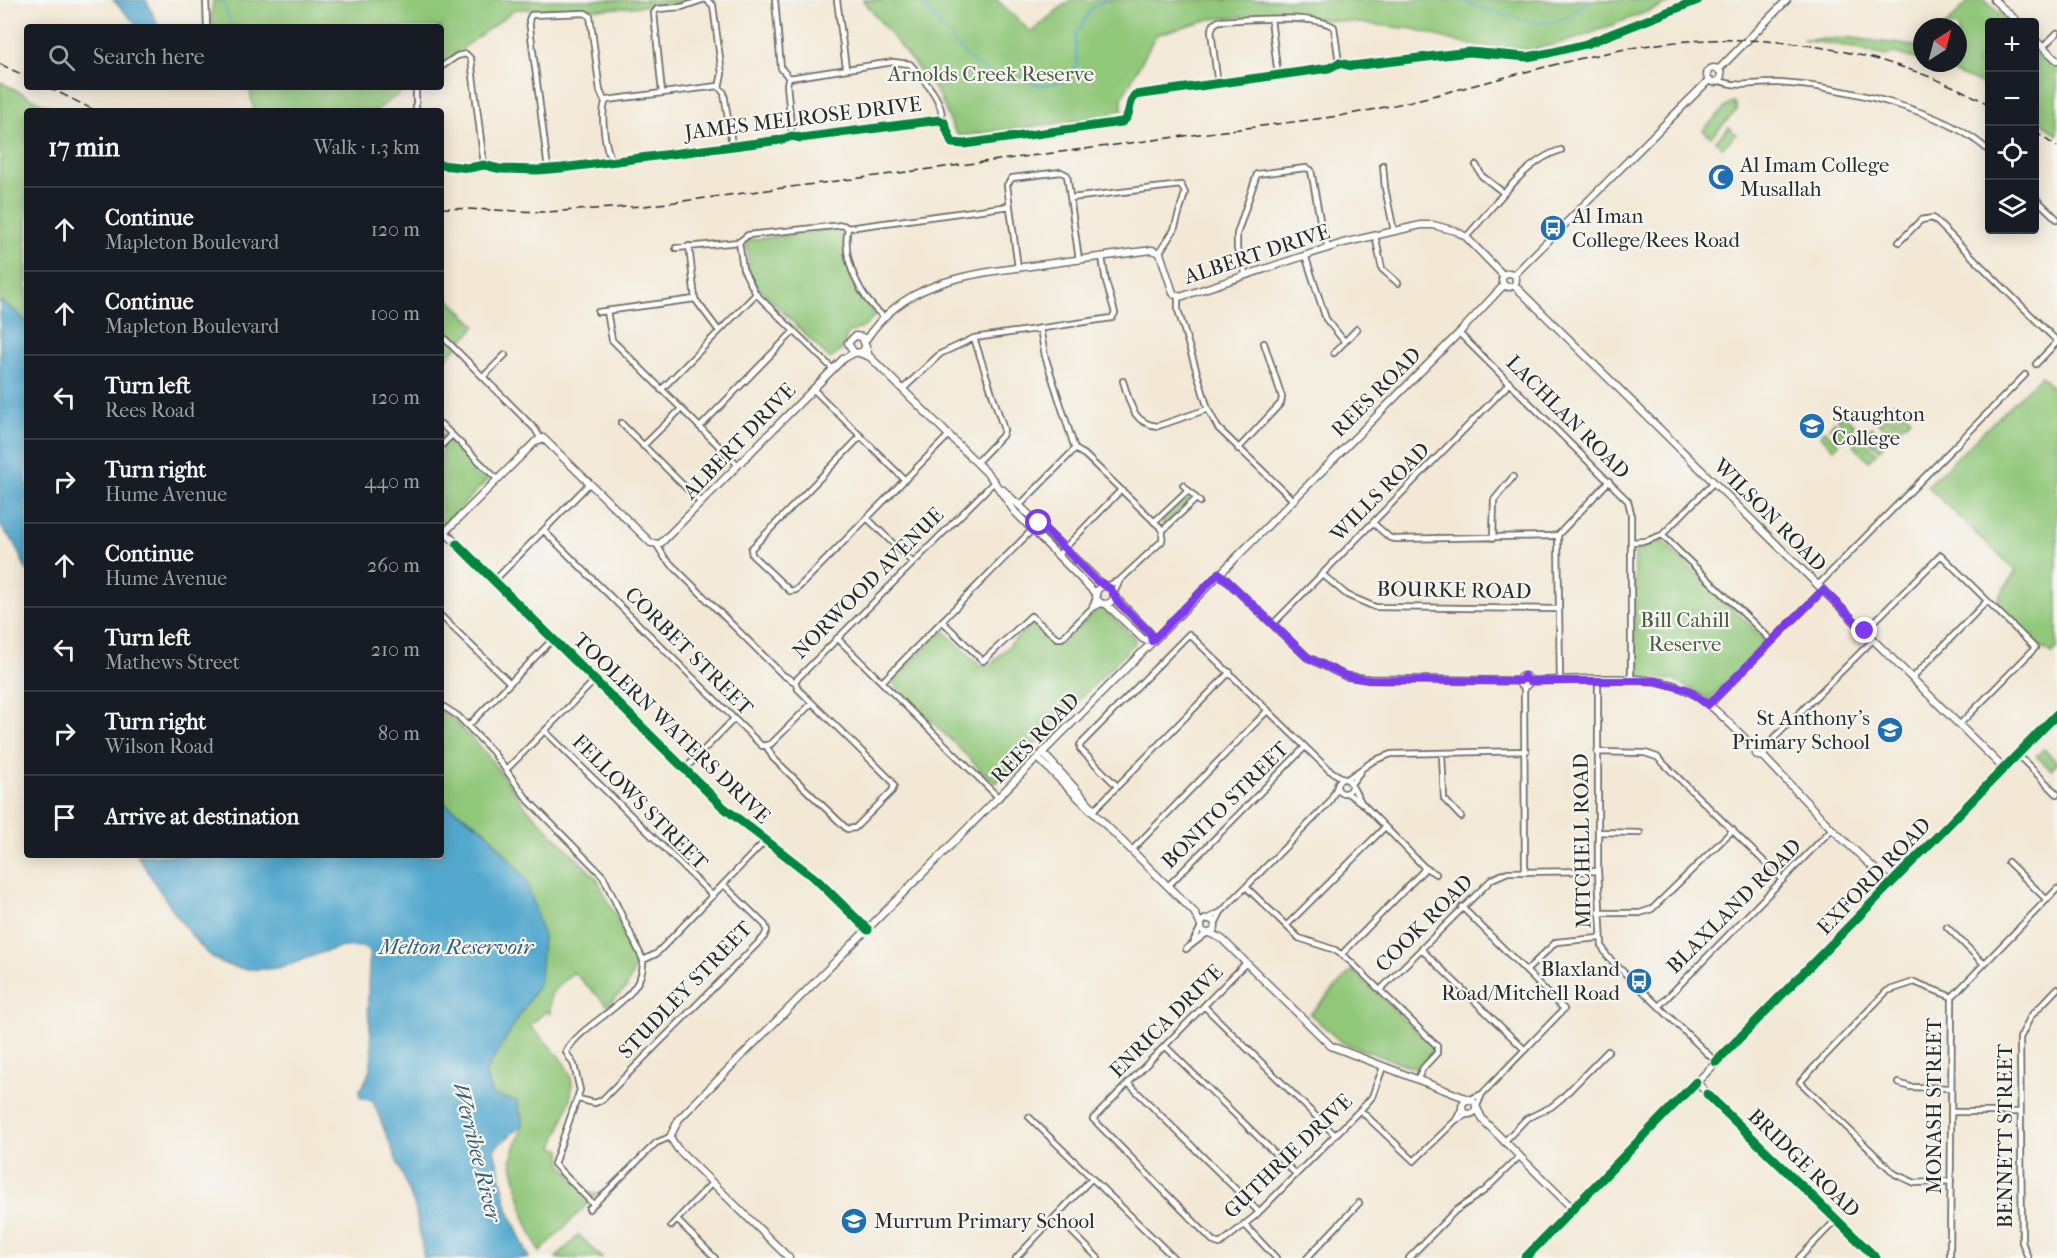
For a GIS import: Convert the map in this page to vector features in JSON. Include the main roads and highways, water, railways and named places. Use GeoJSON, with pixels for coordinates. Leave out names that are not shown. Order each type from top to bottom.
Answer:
{"type":"FeatureCollection","features":[{"type":"Feature","properties":{"kind":"water"},"geometry":{"type":"Polygon","coordinates":[[[113,0],[146,0],[158,24],[136,24],[113,0]]]}},
{"type":"Feature","properties":{"kind":"water"},"geometry":{"type":"Polygon","coordinates":[[[0,301],[16,311],[24,320],[24,565],[13,541],[0,526],[0,301]]]}},
{"type":"Feature","properties":{"kind":"water","name":"Melton Reservoir"},"geometry":{"type":"Polygon","coordinates":[[[444,803],[485,830],[526,879],[543,935],[540,982],[485,1073],[492,1095],[517,1101],[523,1124],[494,1149],[508,1209],[529,1258],[424,1258],[415,1207],[373,1101],[360,1097],[359,1090],[369,1071],[372,1049],[368,1005],[370,954],[365,948],[338,948],[286,966],[268,969],[230,966],[211,956],[199,944],[164,898],[139,858],[444,858],[444,803]]]}},
{"type":"Feature","properties":{"kind":"waterway"},"geometry":{"type":"LineString","coordinates":[[224,0],[230,24]]}},
{"type":"Feature","properties":{"kind":"waterway"},"geometry":{"type":"LineString","coordinates":[[919,0],[966,56],[1002,83],[1022,78],[1041,86],[1067,81],[1077,64],[1075,36],[1092,8],[1105,0]]}},
{"type":"Feature","properties":{"kind":"waterway"},"geometry":{"type":"LineString","coordinates":[[1461,0],[1492,11],[1540,23],[1554,22],[1565,17],[1589,0]]}},
{"type":"Feature","properties":{"kind":"railway"},"geometry":{"type":"LineString","coordinates":[[444,208],[544,212],[644,206],[1339,116],[1413,101],[1594,55],[1676,42],[1769,41],[1815,46],[1906,68],[1985,103]]}},
{"type":"Feature","properties":{"kind":"railway"},"geometry":{"type":"LineString","coordinates":[[0,64],[24,76]]}},
{"type":"Feature","properties":{"kind":"railway"},"geometry":{"type":"LineString","coordinates":[[54,90],[90,108]]}},
{"type":"Feature","properties":{"kind":"railway"},"geometry":{"type":"LineString","coordinates":[[2039,134],[2057,147]]}},
{"type":"Feature","properties":{"kind":"place","name":"Al Imam College Musallah"},"geometry":{"type":"Point","coordinates":[1721,177]}},
{"type":"Feature","properties":{"kind":"place","name":"Al Iman College/Rees Road"},"geometry":{"type":"Point","coordinates":[1553,228]}},
{"type":"Feature","properties":{"kind":"place","name":"Staughton College"},"geometry":{"type":"Point","coordinates":[1812,426]}},
{"type":"Feature","properties":{"kind":"place","name":"St Anthony's Primary School"},"geometry":{"type":"Point","coordinates":[1890,730]}},
{"type":"Feature","properties":{"kind":"place","name":"Blaxland Road/Mitchell Road"},"geometry":{"type":"Point","coordinates":[1639,981]}},
{"type":"Feature","properties":{"kind":"place","name":"Murrum Primary School"},"geometry":{"type":"Point","coordinates":[854,1221]}},
{"type":"Feature","properties":{"kind":"park label","name":"Arnolds Creek Reserve"},"geometry":{"type":"Point","coordinates":[991,74]}},
{"type":"Feature","properties":{"kind":"park label","name":"Bill Cahill Reserve"},"geometry":{"type":"Point","coordinates":[1685,632]}},
{"type":"Feature","properties":{"kind":"water label","name":"Werribee River"},"geometry":{"type":"Point","coordinates":[478,1152]}}]}
